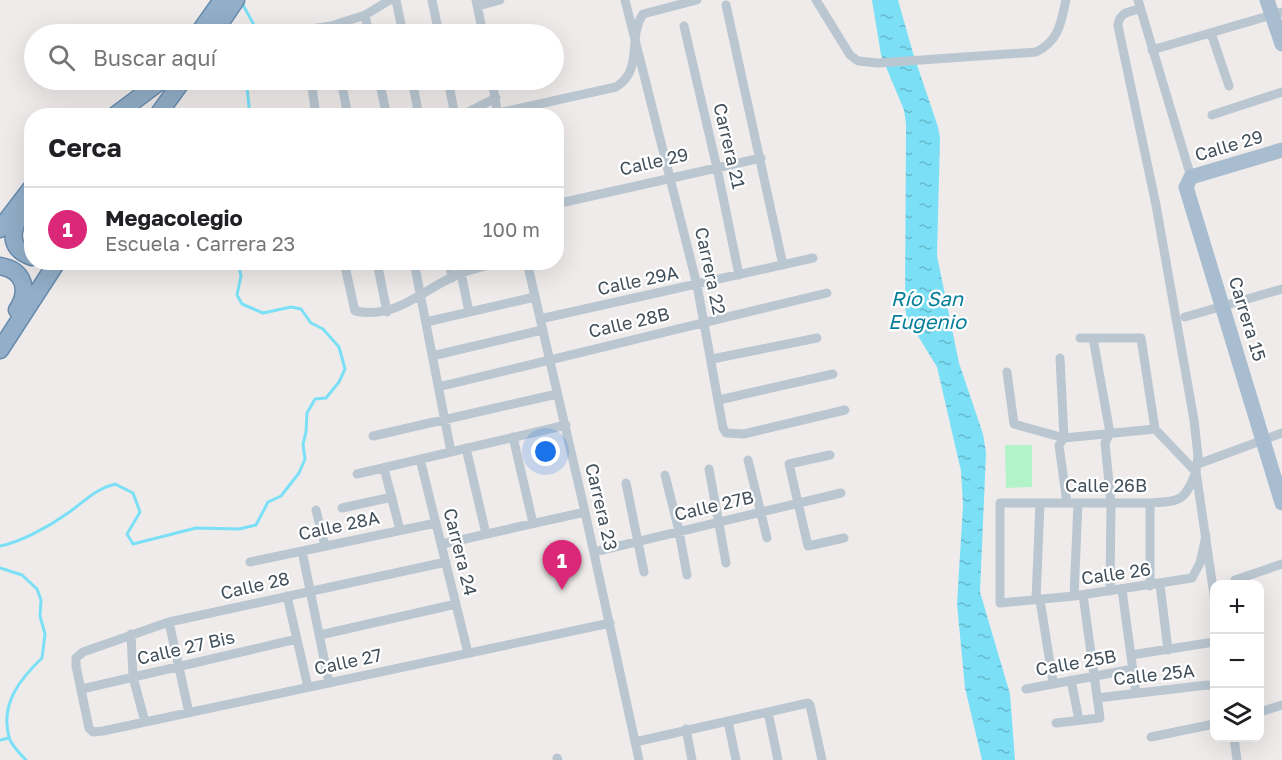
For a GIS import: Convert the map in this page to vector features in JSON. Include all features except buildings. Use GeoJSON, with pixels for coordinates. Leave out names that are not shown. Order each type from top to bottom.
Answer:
{"type":"FeatureCollection","features":[{"type":"Feature","properties":{"kind":"highway"},"geometry":{"type":"LineString","coordinates":[[205,24],[222,0]]}},
{"type":"Feature","properties":{"kind":"highway"},"geometry":{"type":"LineString","coordinates":[[220,24],[236,0]]}},
{"type":"Feature","properties":{"kind":"highway"},"geometry":{"type":"LineString","coordinates":[[126,108],[149,90]]}},
{"type":"Feature","properties":{"kind":"highway"},"geometry":{"type":"LineString","coordinates":[[164,108],[176,90]]}},
{"type":"Feature","properties":{"kind":"highway"},"geometry":{"type":"LineString","coordinates":[[0,229],[24,198]]}},
{"type":"Feature","properties":{"kind":"highway"},"geometry":{"type":"LineString","coordinates":[[24,209],[17,218],[12,234],[12,241],[24,254]]}},
{"type":"Feature","properties":{"kind":"highway"},"geometry":{"type":"LineString","coordinates":[[0,266],[17,272],[22,278],[24,295],[0,335]]}},
{"type":"Feature","properties":{"kind":"highway"},"geometry":{"type":"LineString","coordinates":[[0,350],[52,270]]}},
{"type":"Feature","properties":{"kind":"main road"},"geometry":{"type":"LineString","coordinates":[[1274,9],[1282,44]]}},
{"type":"Feature","properties":{"kind":"main road","name":"Calle 29"},"geometry":{"type":"LineString","coordinates":[[1189,179],[1282,150]]}},
{"type":"Feature","properties":{"kind":"main road","name":"Carrera 15"},"geometry":{"type":"LineString","coordinates":[[1189,179],[1188,194],[1282,500]]}},
{"type":"Feature","properties":{"kind":"street"},"geometry":{"type":"LineString","coordinates":[[345,24],[390,0]]}},
{"type":"Feature","properties":{"kind":"street"},"geometry":{"type":"LineString","coordinates":[[396,0],[401,24]]}},
{"type":"Feature","properties":{"kind":"street"},"geometry":{"type":"LineString","coordinates":[[432,0],[437,24]]}},
{"type":"Feature","properties":{"kind":"street"},"geometry":{"type":"LineString","coordinates":[[481,24],[477,3],[501,0]]}},
{"type":"Feature","properties":{"kind":"street","name":"Carrera 22"},"geometry":{"type":"LineString","coordinates":[[625,0],[697,285],[723,428],[726,433],[744,434],[845,410]]}},
{"type":"Feature","properties":{"kind":"street"},"geometry":{"type":"LineString","coordinates":[[524,108],[616,87],[624,82],[630,74],[638,22],[643,14],[696,0]]}},
{"type":"Feature","properties":{"kind":"street"},"geometry":{"type":"LineString","coordinates":[[816,0],[850,55],[858,61],[878,63],[1036,52],[1054,40],[1060,29],[1066,0]]}},
{"type":"Feature","properties":{"kind":"street"},"geometry":{"type":"LineString","coordinates":[[726,5],[783,265]]}},
{"type":"Feature","properties":{"kind":"street"},"geometry":{"type":"LineString","coordinates":[[1139,5],[1123,14],[1118,26],[1156,205],[1194,420],[1197,468],[1213,580]]}},
{"type":"Feature","properties":{"kind":"street","name":"Carrera 15"},"geometry":{"type":"LineString","coordinates":[[1139,5],[1189,179]]}},
{"type":"Feature","properties":{"kind":"street"},"geometry":{"type":"LineString","coordinates":[[1152,50],[1211,33],[1274,9]]}},
{"type":"Feature","properties":{"kind":"street"},"geometry":{"type":"LineString","coordinates":[[365,15],[367,24]]}},
{"type":"Feature","properties":{"kind":"street","name":"Carrera 21"},"geometry":{"type":"LineString","coordinates":[[684,26],[739,275]]}},
{"type":"Feature","properties":{"kind":"street"},"geometry":{"type":"LineString","coordinates":[[1211,33],[1229,86]]}},
{"type":"Feature","properties":{"kind":"street"},"geometry":{"type":"LineString","coordinates":[[312,90],[315,108]]}},
{"type":"Feature","properties":{"kind":"street"},"geometry":{"type":"LineString","coordinates":[[343,90],[346,108]]}},
{"type":"Feature","properties":{"kind":"street"},"geometry":{"type":"LineString","coordinates":[[381,90],[385,108]]}},
{"type":"Feature","properties":{"kind":"street"},"geometry":{"type":"LineString","coordinates":[[414,90],[417,108]]}},
{"type":"Feature","properties":{"kind":"street"},"geometry":{"type":"LineString","coordinates":[[449,90],[453,108]]}},
{"type":"Feature","properties":{"kind":"street"},"geometry":{"type":"LineString","coordinates":[[494,90],[497,108]]}},
{"type":"Feature","properties":{"kind":"street"},"geometry":{"type":"LineString","coordinates":[[1212,115],[1282,92]]}},
{"type":"Feature","properties":{"kind":"street"},"geometry":{"type":"LineString","coordinates":[[477,108],[496,99]]}},
{"type":"Feature","properties":{"kind":"street","name":"Calle 29"},"geometry":{"type":"LineString","coordinates":[[564,202],[761,158]]}},
{"type":"Feature","properties":{"kind":"street","name":"Calle 29A"},"geometry":{"type":"LineString","coordinates":[[540,319],[813,258]]}},
{"type":"Feature","properties":{"kind":"street"},"geometry":{"type":"LineString","coordinates":[[346,270],[355,311],[370,314],[387,312],[471,270]]}},
{"type":"Feature","properties":{"kind":"street"},"geometry":{"type":"LineString","coordinates":[[379,270],[387,312]]}},
{"type":"Feature","properties":{"kind":"street"},"geometry":{"type":"LineString","coordinates":[[415,270],[451,452]]}},
{"type":"Feature","properties":{"kind":"street"},"geometry":{"type":"LineString","coordinates":[[453,270],[470,312]]}},
{"type":"Feature","properties":{"kind":"street","name":"Carrera 23"},"geometry":{"type":"LineString","coordinates":[[529,270],[566,424],[639,760]]}},
{"type":"Feature","properties":{"kind":"street"},"geometry":{"type":"LineString","coordinates":[[1185,317],[1282,289]]}},
{"type":"Feature","properties":{"kind":"street","name":"Calle 28B"},"geometry":{"type":"LineString","coordinates":[[438,387],[827,293]]}},
{"type":"Feature","properties":{"kind":"street"},"geometry":{"type":"LineString","coordinates":[[426,322],[535,297]]}},
{"type":"Feature","properties":{"kind":"street"},"geometry":{"type":"LineString","coordinates":[[432,356],[542,330]]}},
{"type":"Feature","properties":{"kind":"street"},"geometry":{"type":"LineString","coordinates":[[712,359],[817,338]]}},
{"type":"Feature","properties":{"kind":"street"},"geometry":{"type":"LineString","coordinates":[[1080,338],[1141,338],[1155,429],[1197,468]]}},
{"type":"Feature","properties":{"kind":"street"},"geometry":{"type":"LineString","coordinates":[[1093,338],[1110,433],[1105,443],[1111,503],[1110,591]]}},
{"type":"Feature","properties":{"kind":"street"},"geometry":{"type":"LineString","coordinates":[[1060,358],[1064,438],[1059,446],[1067,503]]}},
{"type":"Feature","properties":{"kind":"street"},"geometry":{"type":"LineString","coordinates":[[1007,372],[1014,424],[1064,438],[1155,429]]}},
{"type":"Feature","properties":{"kind":"street"},"geometry":{"type":"LineString","coordinates":[[719,400],[833,374]]}},
{"type":"Feature","properties":{"kind":"street"},"geometry":{"type":"LineString","coordinates":[[373,436],[557,394]]}},
{"type":"Feature","properties":{"kind":"street"},"geometry":{"type":"LineString","coordinates":[[357,474],[566,424]]}},
{"type":"Feature","properties":{"kind":"street"},"geometry":{"type":"LineString","coordinates":[[1197,468],[1282,434]]}},
{"type":"Feature","properties":{"kind":"street"},"geometry":{"type":"LineString","coordinates":[[513,437],[533,523]]}},
{"type":"Feature","properties":{"kind":"street"},"geometry":{"type":"LineString","coordinates":[[466,448],[486,534]]}},
{"type":"Feature","properties":{"kind":"street"},"geometry":{"type":"LineString","coordinates":[[830,455],[789,464],[808,546],[844,538]]}},
{"type":"Feature","properties":{"kind":"street","name":"Carrera 24"},"geometry":{"type":"LineString","coordinates":[[420,459],[468,653]]}},
{"type":"Feature","properties":{"kind":"street"},"geometry":{"type":"LineString","coordinates":[[748,459],[767,538]]}},
{"type":"Feature","properties":{"kind":"street"},"geometry":{"type":"LineString","coordinates":[[384,468],[400,530]]}},
{"type":"Feature","properties":{"kind":"street","name":"Calle 26B"},"geometry":{"type":"LineString","coordinates":[[1000,603],[1000,503],[1174,501],[1183,497],[1189,490],[1197,468]]}},
{"type":"Feature","properties":{"kind":"street"},"geometry":{"type":"LineString","coordinates":[[709,469],[726,563]]}},
{"type":"Feature","properties":{"kind":"street"},"geometry":{"type":"LineString","coordinates":[[665,475],[680,531],[687,575]]}},
{"type":"Feature","properties":{"kind":"street"},"geometry":{"type":"LineString","coordinates":[[626,483],[644,572]]}},
{"type":"Feature","properties":{"kind":"street","name":"Calle 27B"},"geometry":{"type":"LineString","coordinates":[[594,552],[841,493]]}},
{"type":"Feature","properties":{"kind":"street"},"geometry":{"type":"LineString","coordinates":[[342,508],[392,497]]}},
{"type":"Feature","properties":{"kind":"street"},"geometry":{"type":"LineString","coordinates":[[1040,503],[1038,600],[1053,682]]}},
{"type":"Feature","properties":{"kind":"street"},"geometry":{"type":"LineString","coordinates":[[1056,723],[1100,718],[1078,596],[1078,503]]}},
{"type":"Feature","properties":{"kind":"street"},"geometry":{"type":"LineString","coordinates":[[1149,503],[1155,585],[1168,650]]}},
{"type":"Feature","properties":{"kind":"street"},"geometry":{"type":"LineString","coordinates":[[316,510],[325,546]]}},
{"type":"Feature","properties":{"kind":"street"},"geometry":{"type":"LineString","coordinates":[[442,544],[585,512]]}},
{"type":"Feature","properties":{"kind":"street","name":"Calle 28A"},"geometry":{"type":"LineString","coordinates":[[250,562],[436,523]]}},
{"type":"Feature","properties":{"kind":"street","name":"Calle 26"},"geometry":{"type":"LineString","coordinates":[[1000,603],[1078,596],[1192,578],[1200,563],[1206,536]]}},
{"type":"Feature","properties":{"kind":"street"},"geometry":{"type":"LineString","coordinates":[[302,551],[329,683]]}},
{"type":"Feature","properties":{"kind":"street","name":"Calle 28"},"geometry":{"type":"LineString","coordinates":[[82,689],[75,666],[76,658],[83,652],[131,634],[169,622],[446,562]]}},
{"type":"Feature","properties":{"kind":"street"},"geometry":{"type":"LineString","coordinates":[[1235,580],[1282,564]]}},
{"type":"Feature","properties":{"kind":"street"},"geometry":{"type":"LineString","coordinates":[[1122,590],[1137,693]]}},
{"type":"Feature","properties":{"kind":"street"},"geometry":{"type":"LineString","coordinates":[[287,596],[308,687]]}},
{"type":"Feature","properties":{"kind":"street"},"geometry":{"type":"LineString","coordinates":[[320,635],[456,604]]}},
{"type":"Feature","properties":{"kind":"street"},"geometry":{"type":"LineString","coordinates":[[169,622],[189,713]]}},
{"type":"Feature","properties":{"kind":"street","name":"Calle 27"},"geometry":{"type":"LineString","coordinates":[[82,689],[89,728],[93,732],[610,623]]}},
{"type":"Feature","properties":{"kind":"street"},"geometry":{"type":"LineString","coordinates":[[131,634],[133,677],[145,722]]}},
{"type":"Feature","properties":{"kind":"street","name":"Calle 27 Bis"},"geometry":{"type":"LineString","coordinates":[[82,689],[297,639]]}},
{"type":"Feature","properties":{"kind":"street","name":"Calle 25B"},"geometry":{"type":"LineString","coordinates":[[1131,655],[1210,643]]}},
{"type":"Feature","properties":{"kind":"street","name":"Calle 25B"},"geometry":{"type":"LineString","coordinates":[[1026,689],[1053,682],[1133,669]]}},
{"type":"Feature","properties":{"kind":"street"},"geometry":{"type":"LineString","coordinates":[[1071,680],[1079,720]]}},
{"type":"Feature","properties":{"kind":"street","name":"Calle 25A"},"geometry":{"type":"LineString","coordinates":[[1097,698],[1210,685]]}},
{"type":"Feature","properties":{"kind":"street"},"geometry":{"type":"LineString","coordinates":[[634,742],[808,703],[822,760]]}},
{"type":"Feature","properties":{"kind":"street"},"geometry":{"type":"LineString","coordinates":[[1264,711],[1282,705]]}},
{"type":"Feature","properties":{"kind":"street"},"geometry":{"type":"LineString","coordinates":[[768,712],[778,760]]}},
{"type":"Feature","properties":{"kind":"street"},"geometry":{"type":"LineString","coordinates":[[728,721],[736,760]]}},
{"type":"Feature","properties":{"kind":"street"},"geometry":{"type":"LineString","coordinates":[[1151,737],[1210,725]]}},
{"type":"Feature","properties":{"kind":"street"},"geometry":{"type":"LineString","coordinates":[[686,729],[692,760]]}},
{"type":"Feature","properties":{"kind":"street"},"geometry":{"type":"LineString","coordinates":[[1235,742],[1237,760]]}},
{"type":"Feature","properties":{"kind":"green space"},"geometry":{"type":"Polygon","coordinates":[[[1005,445],[1032,445],[1032,487],[1006,488],[1005,445]]]}},
{"type":"Feature","properties":{"kind":"water","name":"Río San Eugenio"},"geometry":{"type":"Polygon","coordinates":[[[872,0],[898,0],[938,127],[940,138],[937,256],[959,363],[983,434],[986,453],[980,592],[1010,694],[1015,760],[982,760],[965,688],[957,604],[963,505],[961,471],[937,367],[907,318],[905,308],[906,124],[904,110],[881,55],[872,0]]]}},
{"type":"Feature","properties":{"kind":"waterway"},"geometry":{"type":"LineString","coordinates":[[243,5],[253,24]]}},
{"type":"Feature","properties":{"kind":"waterway"},"geometry":{"type":"LineString","coordinates":[[247,90],[249,108]]}},
{"type":"Feature","properties":{"kind":"waterway"},"geometry":{"type":"LineString","coordinates":[[0,546],[17,541],[44,528],[96,492],[115,484],[133,493],[140,512],[127,534],[133,544],[196,528],[239,529],[256,525],[268,502],[281,496],[299,473],[305,459],[303,444],[307,413],[315,399],[326,398],[339,382],[345,369],[339,347],[323,329],[311,323],[301,309],[291,307],[263,313],[242,304],[237,295],[241,276],[240,270]]}},
{"type":"Feature","properties":{"kind":"waterway"},"geometry":{"type":"LineString","coordinates":[[0,568],[22,575],[37,589],[41,600],[40,616],[45,634],[42,658],[26,675],[14,693],[7,714],[10,740],[26,760]]}},
{"type":"Feature","properties":{"kind":"waterway"},"geometry":{"type":"LineString","coordinates":[[0,740],[9,738]]}},
{"type":"Feature","properties":{"kind":"place","name":"Megacolegio"},"geometry":{"type":"Point","coordinates":[562,590]}}]}
